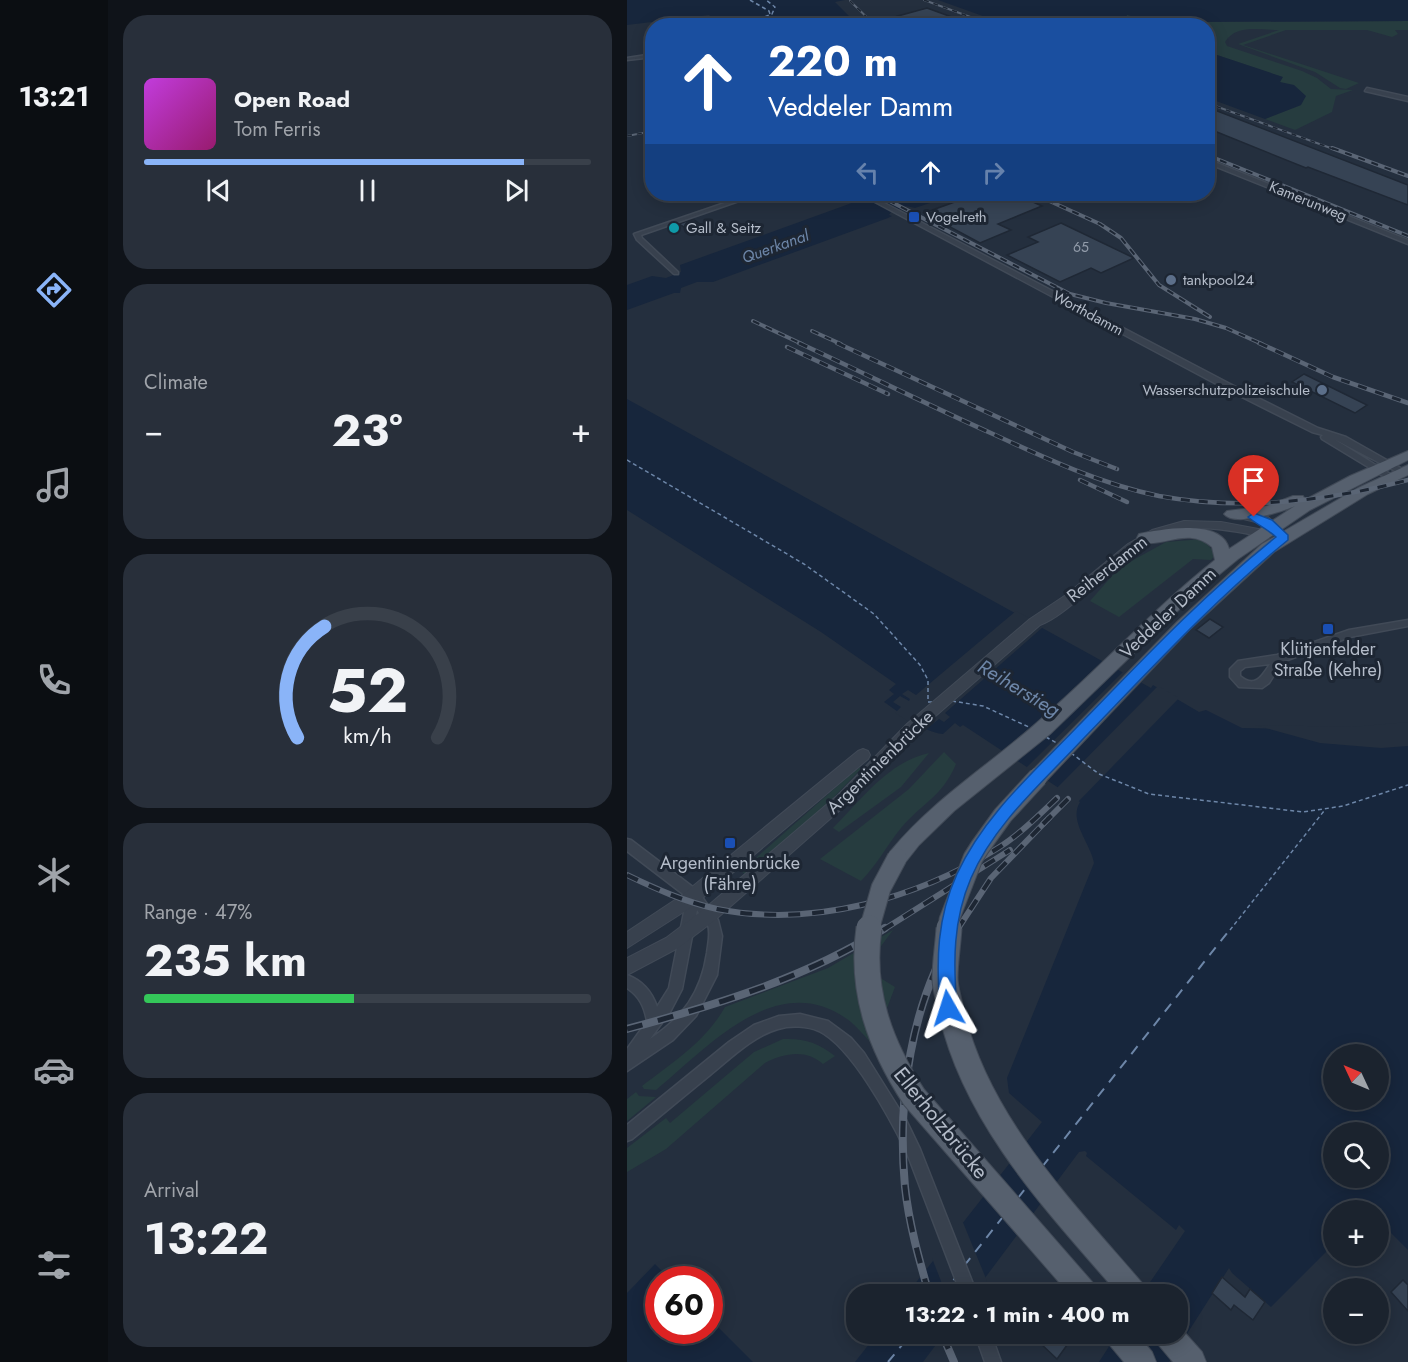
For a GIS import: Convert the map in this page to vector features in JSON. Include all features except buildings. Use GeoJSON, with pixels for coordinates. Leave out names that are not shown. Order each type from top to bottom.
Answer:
{"type":"FeatureCollection","features":[{"type":"Feature","properties":{"kind":"main road","name":"Veddeler Damm"},"geometry":{"type":"LineString","coordinates":[[1127,1284],[1028,1164],[983,1100],[965,1062],[953,1026],[946,992],[945,962],[953,906],[964,875],[980,845],[1012,805],[1228,583],[1272,532],[1393,470],[1408,454]]}},
{"type":"Feature","properties":{"kind":"main road","name":"Veddeler Damm"},"geometry":{"type":"LineString","coordinates":[[1113,663],[1168,609],[1223,562],[1362,476],[1393,470]]}},
{"type":"Feature","properties":{"kind":"main road"},"geometry":{"type":"LineString","coordinates":[[1232,514],[1278,508],[1321,488],[1362,476]]}},
{"type":"Feature","properties":{"kind":"main road"},"geometry":{"type":"LineString","coordinates":[[1145,538],[1185,532],[1207,536],[1220,545],[1223,562]]}},
{"type":"Feature","properties":{"kind":"main road","name":"Ellerholzbrücke"},"geometry":{"type":"LineString","coordinates":[[1077,1284],[914,1097],[895,1070],[880,1039],[867,993],[867,950],[871,921],[878,896],[897,858],[923,828],[1042,730],[1113,663]]}},
{"type":"Feature","properties":{"kind":"main road"},"geometry":{"type":"LineString","coordinates":[[1127,1344],[1142,1362]]}},
{"type":"Feature","properties":{"kind":"main road"},"geometry":{"type":"LineString","coordinates":[[1177,1344],[1192,1362]]}},
{"type":"Feature","properties":{"kind":"street"},"geometry":{"type":"LineString","coordinates":[[627,59],[645,56]]}},
{"type":"Feature","properties":{"kind":"street"},"geometry":{"type":"LineString","coordinates":[[1368,90],[1408,99]]}},
{"type":"Feature","properties":{"kind":"street","name":"Kamerunweg"},"geometry":{"type":"LineString","coordinates":[[1215,163],[1408,242]]}},
{"type":"Feature","properties":{"kind":"street"},"geometry":{"type":"LineString","coordinates":[[676,273],[637,234],[735,201]]}},
{"type":"Feature","properties":{"kind":"street","name":"Worthdamm"},"geometry":{"type":"LineString","coordinates":[[877,201],[1191,368],[1393,470]]}},
{"type":"Feature","properties":{"kind":"street"},"geometry":{"type":"LineString","coordinates":[[1232,514],[1259,518],[1272,532]]}},
{"type":"Feature","properties":{"kind":"street","name":"Reiherdamm"},"geometry":{"type":"LineString","coordinates":[[1052,611],[1145,538],[1161,530],[1190,525],[1272,532]]}},
{"type":"Feature","properties":{"kind":"street","name":"Argentinienbrücke"},"geometry":{"type":"LineString","coordinates":[[709,915],[843,799],[912,728],[1035,622],[1052,611]]}},
{"type":"Feature","properties":{"kind":"street"},"geometry":{"type":"LineString","coordinates":[[1278,659],[1349,634],[1408,623]]}},
{"type":"Feature","properties":{"kind":"street","name":"Argentinienbrücke"},"geometry":{"type":"LineString","coordinates":[[691,898],[863,755]]}},
{"type":"Feature","properties":{"kind":"street"},"geometry":{"type":"LineString","coordinates":[[627,844],[709,915],[714,924],[716,936],[714,960],[691,1012],[668,1035],[627,1062]]}},
{"type":"Feature","properties":{"kind":"street"},"geometry":{"type":"LineString","coordinates":[[627,1062],[675,988],[688,932],[691,898]]}},
{"type":"Feature","properties":{"kind":"street"},"geometry":{"type":"LineString","coordinates":[[627,941],[691,898]]}},
{"type":"Feature","properties":{"kind":"street"},"geometry":{"type":"LineString","coordinates":[[627,967],[653,955],[709,915]]}},
{"type":"Feature","properties":{"kind":"street"},"geometry":{"type":"LineString","coordinates":[[627,981],[646,994],[654,1023]]}},
{"type":"Feature","properties":{"kind":"street"},"geometry":{"type":"LineString","coordinates":[[627,1134],[734,1047],[759,1030],[779,1022],[809,1022],[834,1032],[859,1058],[901,1125],[913,1149],[965,1284]]}},
{"type":"Feature","properties":{"kind":"street"},"geometry":{"type":"LineString","coordinates":[[987,1344],[993,1362]]}},
{"type":"Feature","properties":{"kind":"green space"},"geometry":{"type":"Polygon","coordinates":[[[1408,21],[1408,30],[1395,30],[1398,34],[1392,37],[1367,30],[1286,30],[1243,45],[1359,83],[1346,89],[1340,88],[1315,72],[1238,44],[1279,30],[1242,30],[1230,36],[1225,42],[1227,46],[1302,71],[1317,78],[1331,89],[1353,90],[1336,96],[1332,112],[1295,130],[1265,119],[1301,105],[1280,82],[1282,77],[1215,54],[1215,22],[1408,21]]]}},
{"type":"Feature","properties":{"kind":"green space"},"geometry":{"type":"Polygon","coordinates":[[[1202,539],[1216,554],[1211,560],[1193,559],[1119,617],[1090,601],[1119,568],[1166,542],[1202,539]]]}},
{"type":"Feature","properties":{"kind":"green space"},"geometry":{"type":"Polygon","coordinates":[[[944,752],[956,764],[950,775],[938,792],[901,828],[861,881],[820,859],[909,789],[944,752]]]}},
{"type":"Feature","properties":{"kind":"green space"},"geometry":{"type":"Polygon","coordinates":[[[929,753],[901,787],[839,832],[833,828],[888,773],[914,758],[929,753]]]}},
{"type":"Feature","properties":{"kind":"green space"},"geometry":{"type":"Polygon","coordinates":[[[859,767],[861,769],[830,801],[746,875],[741,871],[859,767]]]}},
{"type":"Feature","properties":{"kind":"green space"},"geometry":{"type":"Polygon","coordinates":[[[893,930],[873,957],[877,976],[895,987],[873,1045],[847,1019],[821,1006],[795,1003],[769,1008],[744,1020],[721,1035],[656,1090],[644,1089],[642,1086],[698,1041],[725,1007],[828,968],[893,930]]]}},
{"type":"Feature","properties":{"kind":"green space"},"geometry":{"type":"Polygon","coordinates":[[[783,1039],[811,1042],[835,1056],[823,1064],[802,1054],[787,1055],[765,1063],[666,1149],[627,1172],[627,1148],[666,1118],[670,1123],[754,1052],[783,1039]]]}},
{"type":"Feature","properties":{"kind":"green space"},"geometry":{"type":"Polygon","coordinates":[[[636,1092],[639,1096],[656,1097],[627,1121],[627,1099],[636,1092]]]}},
{"type":"Feature","properties":{"kind":"water"},"geometry":{"type":"Polygon","coordinates":[[[627,0],[845,0],[835,2],[851,18],[706,18],[711,17],[709,15],[684,18],[645,18],[645,23],[627,25],[627,0]]]}},
{"type":"Feature","properties":{"kind":"water"},"geometry":{"type":"Polygon","coordinates":[[[938,0],[1408,0],[1408,21],[1215,22],[1215,18],[1140,18],[1127,15],[1126,18],[988,18],[938,0]]]}},
{"type":"Feature","properties":{"kind":"water"},"geometry":{"type":"Polygon","coordinates":[[[1215,54],[1283,77],[1280,82],[1294,85],[1306,96],[1301,105],[1265,119],[1215,101],[1215,54]]]}},
{"type":"Feature","properties":{"kind":"water","name":"Querkanal"},"geometry":{"type":"Polygon","coordinates":[[[857,201],[936,201],[915,208],[906,206],[891,212],[889,215],[892,216],[888,218],[713,282],[697,282],[681,288],[680,293],[674,293],[627,310],[627,285],[652,276],[666,278],[681,272],[680,265],[857,201]]]}},
{"type":"Feature","properties":{"kind":"water","name":"Reiherstieg"},"geometry":{"type":"Polygon","coordinates":[[[627,399],[1151,688],[1153,685],[1199,712],[1206,710],[1242,728],[1352,730],[1408,724],[1408,1250],[1389,1231],[1389,1200],[1323,1200],[1323,1255],[1271,1307],[1229,1268],[1188,1332],[1188,1284],[1149,1284],[1185,1231],[1179,1225],[1176,1230],[1086,1156],[1085,1151],[1079,1152],[980,1284],[915,1284],[1042,1122],[1009,1093],[1007,1078],[1094,863],[1078,825],[1077,809],[1080,802],[963,725],[960,727],[955,723],[943,734],[927,730],[912,722],[884,702],[894,694],[889,690],[896,684],[821,632],[627,510],[627,399]]]}},
{"type":"Feature","properties":{"kind":"water"},"geometry":{"type":"Polygon","coordinates":[[[645,1274],[645,1344],[723,1344],[723,1332],[753,1362],[627,1362],[627,1293],[645,1274]]]}},
{"type":"Feature","properties":{"kind":"water"},"geometry":{"type":"Polygon","coordinates":[[[869,1344],[936,1344],[923,1362],[855,1362],[869,1344]]]}},
{"type":"Feature","properties":{"kind":"water"},"geometry":{"type":"Polygon","coordinates":[[[1111,1344],[1180,1344],[1169,1362],[1099,1362],[1111,1344]]]}},
{"type":"Feature","properties":{"kind":"pier"},"geometry":{"type":"Polygon","coordinates":[[[1016,611],[1048,628],[1043,627],[945,713],[950,717],[944,722],[939,719],[924,731],[895,713],[901,707],[893,702],[900,696],[909,701],[910,699],[902,694],[908,690],[916,695],[1016,611]]]}},
{"type":"Feature","properties":{"kind":"pier"},"geometry":{"type":"Polygon","coordinates":[[[1124,671],[1143,681],[1045,783],[1030,773],[1026,768],[1124,671]]]}},
{"type":"Feature","properties":{"kind":"pier"},"geometry":{"type":"Polygon","coordinates":[[[1158,686],[1179,698],[1076,804],[1055,790],[1158,686]]]}},
{"type":"Feature","properties":{"kind":"pier"},"geometry":{"type":"Polygon","coordinates":[[[1408,722],[1408,746],[1381,748],[1320,743],[1255,725],[1352,727],[1408,722]]]}},
{"type":"Feature","properties":{"kind":"pier"},"geometry":{"type":"Polygon","coordinates":[[[962,1220],[987,1281],[985,1284],[942,1284],[932,1258],[962,1220]]]}},
{"type":"Feature","properties":{"kind":"ferry route"},"geometry":{"type":"LineString","coordinates":[[750,0],[769,11],[770,14]]}},
{"type":"Feature","properties":{"kind":"ferry route"},"geometry":{"type":"LineString","coordinates":[[762,18],[772,14],[775,7],[766,0]]}},
{"type":"Feature","properties":{"kind":"ferry route"},"geometry":{"type":"LineString","coordinates":[[627,460],[804,564],[874,614],[920,665],[928,680],[928,702],[932,702]]}},
{"type":"Feature","properties":{"kind":"ferry route"},"geometry":{"type":"LineString","coordinates":[[952,701],[983,706],[1031,728]]}},
{"type":"Feature","properties":{"kind":"ferry route"},"geometry":{"type":"LineString","coordinates":[[1046,737],[1060,745]]}},
{"type":"Feature","properties":{"kind":"ferry route"},"geometry":{"type":"LineString","coordinates":[[1071,753],[1099,774],[1149,794],[1303,812],[1343,806],[1408,785]]}},
{"type":"Feature","properties":{"kind":"ferry route"},"geometry":{"type":"LineString","coordinates":[[1230,930],[1324,811]]}},
{"type":"Feature","properties":{"kind":"ferry route"},"geometry":{"type":"LineString","coordinates":[[1042,1167],[1231,928]]}},
{"type":"Feature","properties":{"kind":"ferry route"},"geometry":{"type":"LineString","coordinates":[[1018,1198],[1028,1185]]}},
{"type":"Feature","properties":{"kind":"ferry route"},"geometry":{"type":"LineString","coordinates":[[964,1266],[1002,1218]]}},
{"type":"Feature","properties":{"kind":"ferry route"},"geometry":{"type":"LineString","coordinates":[[950,1284],[956,1277]]}},
{"type":"Feature","properties":{"kind":"ferry route"},"geometry":{"type":"LineString","coordinates":[[888,1362],[903,1344]]}},
{"type":"Feature","properties":{"kind":"railway"},"geometry":{"type":"LineString","coordinates":[[924,0],[973,18]]}},
{"type":"Feature","properties":{"kind":"railway"},"geometry":{"type":"LineString","coordinates":[[850,1],[868,18]]}},
{"type":"Feature","properties":{"kind":"railway"},"geometry":{"type":"LineString","coordinates":[[1215,106],[1336,150]]}},
{"type":"Feature","properties":{"kind":"railway"},"geometry":{"type":"LineString","coordinates":[[627,136],[645,133]]}},
{"type":"Feature","properties":{"kind":"railway"},"geometry":{"type":"LineString","coordinates":[[1332,148],[1408,176]]}},
{"type":"Feature","properties":{"kind":"railway"},"geometry":{"type":"LineString","coordinates":[[1215,158],[1408,236]]}},
{"type":"Feature","properties":{"kind":"railway"},"geometry":{"type":"LineString","coordinates":[[890,201],[1070,294],[1195,319],[1226,328],[1262,344]]}},
{"type":"Feature","properties":{"kind":"railway"},"geometry":{"type":"LineString","coordinates":[[1049,201],[1100,224],[1121,238],[1159,285],[1210,317]]}},
{"type":"Feature","properties":{"kind":"railway"},"geometry":{"type":"LineString","coordinates":[[753,321],[802,344]]}},
{"type":"Feature","properties":{"kind":"railway"},"geometry":{"type":"LineString","coordinates":[[812,331],[841,344]]}},
{"type":"Feature","properties":{"kind":"railway"},"geometry":{"type":"LineString","coordinates":[[799,343],[1054,461],[1095,478],[1159,496],[1221,503],[1285,502],[1347,493],[1408,480]]}},
{"type":"Feature","properties":{"kind":"railway"},"geometry":{"type":"LineString","coordinates":[[837,343],[1073,452],[1117,469]]}},
{"type":"Feature","properties":{"kind":"railway"},"geometry":{"type":"LineString","coordinates":[[1259,343],[1333,377],[1408,403]]}},
{"type":"Feature","properties":{"kind":"railway"},"geometry":{"type":"LineString","coordinates":[[787,347],[888,394]]}},
{"type":"Feature","properties":{"kind":"railway"},"geometry":{"type":"LineString","coordinates":[[1080,480],[1127,502]]}},
{"type":"Feature","properties":{"kind":"railway"},"geometry":{"type":"LineString","coordinates":[[627,875],[694,903],[753,914],[790,915],[863,905],[933,882],[966,866],[1013,837],[1057,798]]}},
{"type":"Feature","properties":{"kind":"railway"},"geometry":{"type":"LineString","coordinates":[[1049,818],[1068,799]]}},
{"type":"Feature","properties":{"kind":"railway"},"geometry":{"type":"LineString","coordinates":[[957,930],[991,878],[1049,818]]}},
{"type":"Feature","properties":{"kind":"railway"},"geometry":{"type":"LineString","coordinates":[[1043,824],[1049,818]]}},
{"type":"Feature","properties":{"kind":"railway"},"geometry":{"type":"LineString","coordinates":[[883,930],[1010,850]]}},
{"type":"Feature","properties":{"kind":"railway"},"geometry":{"type":"LineString","coordinates":[[627,1029],[727,1000],[792,976],[824,962],[885,928]]}},
{"type":"Feature","properties":{"kind":"railway"},"geometry":{"type":"LineString","coordinates":[[926,1284],[912,1228],[905,1187],[903,1121],[906,1087],[918,1020],[928,988],[958,928]]}},
{"type":"Feature","properties":{"kind":"railway"},"geometry":{"type":"LineString","coordinates":[[946,1344],[954,1362]]}},
{"type":"Feature","properties":{"kind":"place","name":"Vogelreth"},"geometry":{"type":"Point","coordinates":[914,217]}},
{"type":"Feature","properties":{"kind":"place","name":"Gall & Seitz"},"geometry":{"type":"Point","coordinates":[674,228]}},
{"type":"Feature","properties":{"kind":"place","name":"tankpool24"},"geometry":{"type":"Point","coordinates":[1171,280]}},
{"type":"Feature","properties":{"kind":"place","name":"Wasserschutzpolizeischule"},"geometry":{"type":"Point","coordinates":[1322,390]}},
{"type":"Feature","properties":{"kind":"place","name":"Klütjenfelder Straße (Kehre)"},"geometry":{"type":"Point","coordinates":[1328,629]}},
{"type":"Feature","properties":{"kind":"place","name":"Argentinienbrücke (Fähre)"},"geometry":{"type":"Point","coordinates":[730,843]}},
{"type":"Feature","properties":{"kind":"route"},"geometry":{"type":"LineString","coordinates":[[948,1008],[945,962],[953,906],[964,875],[980,845],[1012,805],[1183,626],[1235,576],[1284,537],[1264,520],[1254,517]]}}]}
